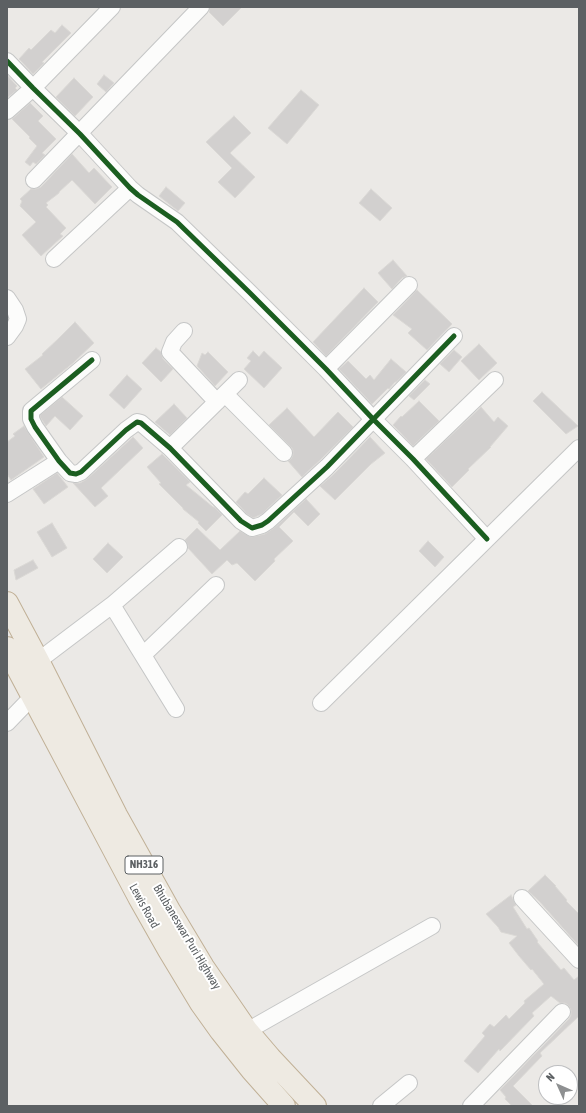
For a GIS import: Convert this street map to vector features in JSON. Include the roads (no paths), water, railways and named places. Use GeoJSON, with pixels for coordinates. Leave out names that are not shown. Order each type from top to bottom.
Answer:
{"type":"FeatureCollection","features":[{"type":"Feature","properties":{"kind":"highway","name":"Bhubaneswar Puri Highway"},"geometry":{"type":"LineString","coordinates":[[7,603],[116,815],[170,912],[203,967],[247,1031],[315,1106]]}},
{"type":"Feature","properties":{"kind":"highway","name":"Lewis Road"},"geometry":{"type":"LineString","coordinates":[[7,648],[139,897],[201,1003],[252,1070],[284,1106]]}},
{"type":"Feature","properties":{"kind":"street"},"geometry":{"type":"LineString","coordinates":[[7,111],[33,88],[112,7]]}},
{"type":"Feature","properties":{"kind":"street"},"geometry":{"type":"LineString","coordinates":[[34,180],[201,7]]}},
{"type":"Feature","properties":{"kind":"street"},"geometry":{"type":"LineString","coordinates":[[7,61],[80,134],[130,188],[145,201],[173,219],[188,232],[326,369],[488,539]]}},
{"type":"Feature","properties":{"kind":"street"},"geometry":{"type":"LineString","coordinates":[[54,259],[130,188]]}},
{"type":"Feature","properties":{"kind":"street"},"geometry":{"type":"LineString","coordinates":[[326,369],[409,285]]}},
{"type":"Feature","properties":{"kind":"street"},"geometry":{"type":"LineString","coordinates":[[7,298],[15,310],[18,319],[7,337]]}},
{"type":"Feature","properties":{"kind":"street"},"geometry":{"type":"LineString","coordinates":[[184,331],[174,342],[170,352],[284,453]]}},
{"type":"Feature","properties":{"kind":"street"},"geometry":{"type":"LineString","coordinates":[[92,360],[31,411],[31,419],[35,427],[59,461],[70,473],[76,474],[82,472],[126,430],[137,422],[141,422],[170,448],[241,521],[252,528],[268,521],[284,508],[454,336]]}},
{"type":"Feature","properties":{"kind":"street"},"geometry":{"type":"LineString","coordinates":[[170,448],[239,380]]}},
{"type":"Feature","properties":{"kind":"street"},"geometry":{"type":"LineString","coordinates":[[413,459],[495,380]]}},
{"type":"Feature","properties":{"kind":"street"},"geometry":{"type":"LineString","coordinates":[[322,703],[579,448]]}},
{"type":"Feature","properties":{"kind":"street"},"geometry":{"type":"LineString","coordinates":[[7,494],[59,461]]}},
{"type":"Feature","properties":{"kind":"street"},"geometry":{"type":"LineString","coordinates":[[38,661],[112,605],[179,547]]}},
{"type":"Feature","properties":{"kind":"street"},"geometry":{"type":"LineString","coordinates":[[143,655],[216,585]]}},
{"type":"Feature","properties":{"kind":"street"},"geometry":{"type":"LineString","coordinates":[[112,605],[176,709]]}},
{"type":"Feature","properties":{"kind":"street"},"geometry":{"type":"LineString","coordinates":[[7,722],[33,696]]}},
{"type":"Feature","properties":{"kind":"street"},"geometry":{"type":"LineString","coordinates":[[522,898],[579,960]]}},
{"type":"Feature","properties":{"kind":"street"},"geometry":{"type":"LineString","coordinates":[[247,1031],[432,926]]}},
{"type":"Feature","properties":{"kind":"street"},"geometry":{"type":"LineString","coordinates":[[471,1106],[562,1012]]}},
{"type":"Feature","properties":{"kind":"street"},"geometry":{"type":"LineString","coordinates":[[381,1106],[409,1083]]}}]}
